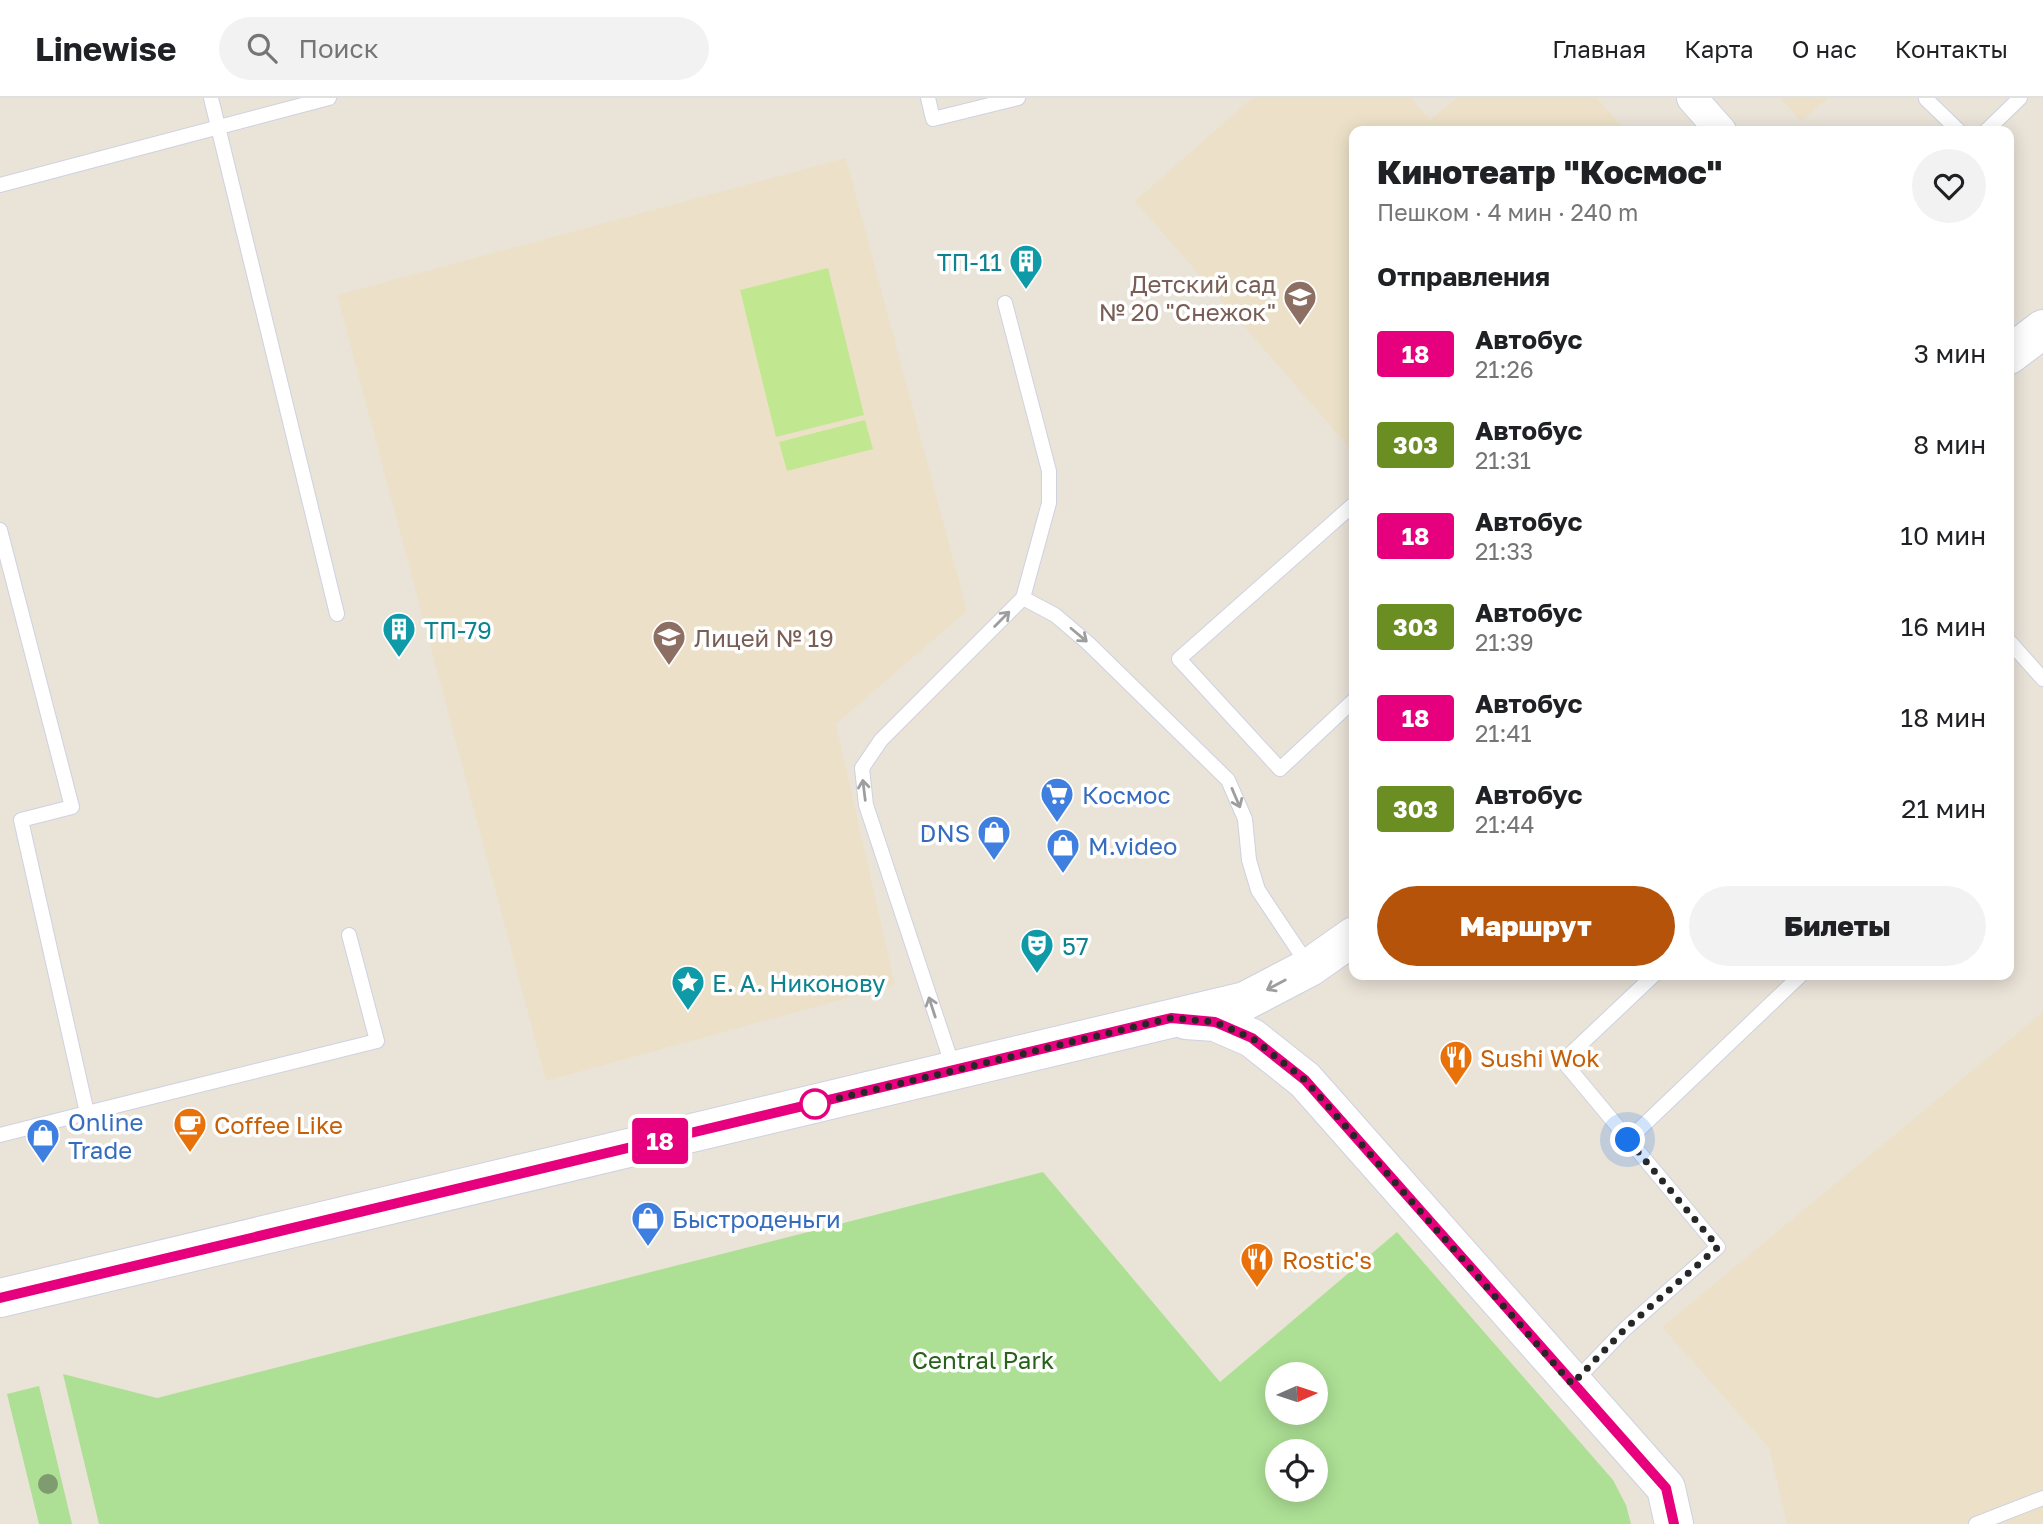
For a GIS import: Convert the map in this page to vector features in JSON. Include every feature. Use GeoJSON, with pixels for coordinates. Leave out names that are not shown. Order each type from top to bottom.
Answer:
{"type":"FeatureCollection","features":[{"type":"Feature","properties":{"kind":"main road"},"geometry":{"type":"LineString","coordinates":[[2014,351],[2042,331]]}},
{"type":"Feature","properties":{"kind":"main road"},"geometry":{"type":"LineString","coordinates":[[0,1298],[1245,1001],[1310,967],[1349,940]]}},
{"type":"Feature","properties":{"kind":"main road"},"geometry":{"type":"LineString","coordinates":[[1171,1018],[1215,1022],[1252,1038],[1305,1080],[1666,1488],[1674,1524]]}},
{"type":"Feature","properties":{"kind":"street"},"geometry":{"type":"LineString","coordinates":[[1692,98],[1717,126]]}},
{"type":"Feature","properties":{"kind":"lane"},"geometry":{"type":"LineString","coordinates":[[211,98],[337,614]]}},
{"type":"Feature","properties":{"kind":"lane"},"geometry":{"type":"LineString","coordinates":[[0,185],[329,98]]}},
{"type":"Feature","properties":{"kind":"lane"},"geometry":{"type":"LineString","coordinates":[[928,98],[933,120],[1018,98]]}},
{"type":"Feature","properties":{"kind":"lane"},"geometry":{"type":"LineString","coordinates":[[1991,126],[2020,98]]}},
{"type":"Feature","properties":{"kind":"lane"},"geometry":{"type":"LineString","coordinates":[[1926,99],[1954,126]]}},
{"type":"Feature","properties":{"kind":"lane"},"geometry":{"type":"LineString","coordinates":[[954,1071],[866,804],[862,768],[881,740],[1023,598],[1049,503],[1049,471],[1005,303]]}},
{"type":"Feature","properties":{"kind":"lane"},"geometry":{"type":"LineString","coordinates":[[1349,508],[1179,659],[1280,769],[1349,705]]}},
{"type":"Feature","properties":{"kind":"lane"},"geometry":{"type":"LineString","coordinates":[[0,530],[72,807],[21,820],[87,1113]]}},
{"type":"Feature","properties":{"kind":"lane"},"geometry":{"type":"LineString","coordinates":[[1023,598],[1055,615],[1088,643],[1228,780],[1245,819],[1249,860],[1258,890],[1310,967]]}},
{"type":"Feature","properties":{"kind":"lane"},"geometry":{"type":"LineString","coordinates":[[2014,647],[2043,679]]}},
{"type":"Feature","properties":{"kind":"lane"},"geometry":{"type":"LineString","coordinates":[[0,1135],[377,1041],[349,935]]}},
{"type":"Feature","properties":{"kind":"lane"},"geometry":{"type":"LineString","coordinates":[[1572,1384],[1625,1329],[1718,1247],[1563,1062],[1649,980]]}},
{"type":"Feature","properties":{"kind":"lane"},"geometry":{"type":"LineString","coordinates":[[1628,1140],[1796,980]]}},
{"type":"Feature","properties":{"kind":"lane"},"geometry":{"type":"LineString","coordinates":[[1976,1524],[2043,1498]]}},
{"type":"Feature","properties":{"kind":"shaded area","name":"Детский сад № 20 \"Снежок\""},"geometry":{"type":"Polygon","coordinates":[[[1252,98],[1411,98],[1430,120],[1456,98],[1597,98],[1622,126],[1349,126],[1349,447],[1135,201],[1252,98]]]}},
{"type":"Feature","properties":{"kind":"shaded area"},"geometry":{"type":"Polygon","coordinates":[[[1781,98],[1828,98],[1801,121],[1781,98]]]}},
{"type":"Feature","properties":{"kind":"shaded area","name":"Лицей № 19"},"geometry":{"type":"Polygon","coordinates":[[[846,158],[967,611],[836,724],[895,985],[546,1081],[337,295],[846,158]]]}},
{"type":"Feature","properties":{"kind":"shaded area"},"geometry":{"type":"Polygon","coordinates":[[[2043,1012],[2043,1522],[1787,1524],[1769,1448],[1662,1327],[2043,1012]]]}},
{"type":"Feature","properties":{"kind":"green space"},"geometry":{"type":"Polygon","coordinates":[[[828,268],[864,415],[776,437],[740,290],[828,268]]]}},
{"type":"Feature","properties":{"kind":"green space"},"geometry":{"type":"Polygon","coordinates":[[[865,420],[873,449],[787,471],[779,442],[865,420]]]}},
{"type":"Feature","properties":{"kind":"green space","name":"Central Park"},"geometry":{"type":"Polygon","coordinates":[[[1043,1172],[1220,1382],[1397,1232],[1613,1480],[1626,1505],[1631,1524],[99,1524],[63,1374],[157,1398],[1043,1172]]]}},
{"type":"Feature","properties":{"kind":"green space"},"geometry":{"type":"Polygon","coordinates":[[[39,1386],[72,1524],[39,1524],[7,1394],[39,1386]]]}},
{"type":"Feature","properties":{"kind":"bus line","name":"18"},"geometry":{"type":"LineString","coordinates":[[0,1298],[1171,1018],[1215,1022],[1252,1038],[1305,1080],[1666,1488],[1674,1524]]}},
{"type":"Feature","properties":{"kind":"place","name":"ТП-11"},"geometry":{"type":"Point","coordinates":[1026,291]}},
{"type":"Feature","properties":{"kind":"place","name":"Детский сад № 20 \"Снежок\""},"geometry":{"type":"Point","coordinates":[1300,327]}},
{"type":"Feature","properties":{"kind":"place","name":"ТП-79"},"geometry":{"type":"Point","coordinates":[399,659]}},
{"type":"Feature","properties":{"kind":"place","name":"Лицей № 19"},"geometry":{"type":"Point","coordinates":[669,667]}},
{"type":"Feature","properties":{"kind":"place","name":"Космос"},"geometry":{"type":"Point","coordinates":[1057,824]}},
{"type":"Feature","properties":{"kind":"place","name":"DNS"},"geometry":{"type":"Point","coordinates":[994,862]}},
{"type":"Feature","properties":{"kind":"place","name":"M.video"},"geometry":{"type":"Point","coordinates":[1063,875]}},
{"type":"Feature","properties":{"kind":"place","name":"57"},"geometry":{"type":"Point","coordinates":[1037,975]}},
{"type":"Feature","properties":{"kind":"place","name":"Е. А. Никонову"},"geometry":{"type":"Point","coordinates":[688,1012]}},
{"type":"Feature","properties":{"kind":"place","name":"Sushi Wok"},"geometry":{"type":"Point","coordinates":[1456,1087]}},
{"type":"Feature","properties":{"kind":"place","name":"Coffee Like"},"geometry":{"type":"Point","coordinates":[190,1154]}},
{"type":"Feature","properties":{"kind":"place","name":"Online Trade"},"geometry":{"type":"Point","coordinates":[43,1165]}},
{"type":"Feature","properties":{"kind":"place","name":"Быстроденьги"},"geometry":{"type":"Point","coordinates":[648,1248]}},
{"type":"Feature","properties":{"kind":"place","name":"Rostic's"},"geometry":{"type":"Point","coordinates":[1257,1289]}},
{"type":"Feature","properties":{"kind":"route"},"geometry":{"type":"LineString","coordinates":[[815,1104],[1171,1018],[1215,1022],[1252,1038],[1305,1080],[1572,1384],[1625,1329],[1718,1247],[1628,1140]]}}]}
